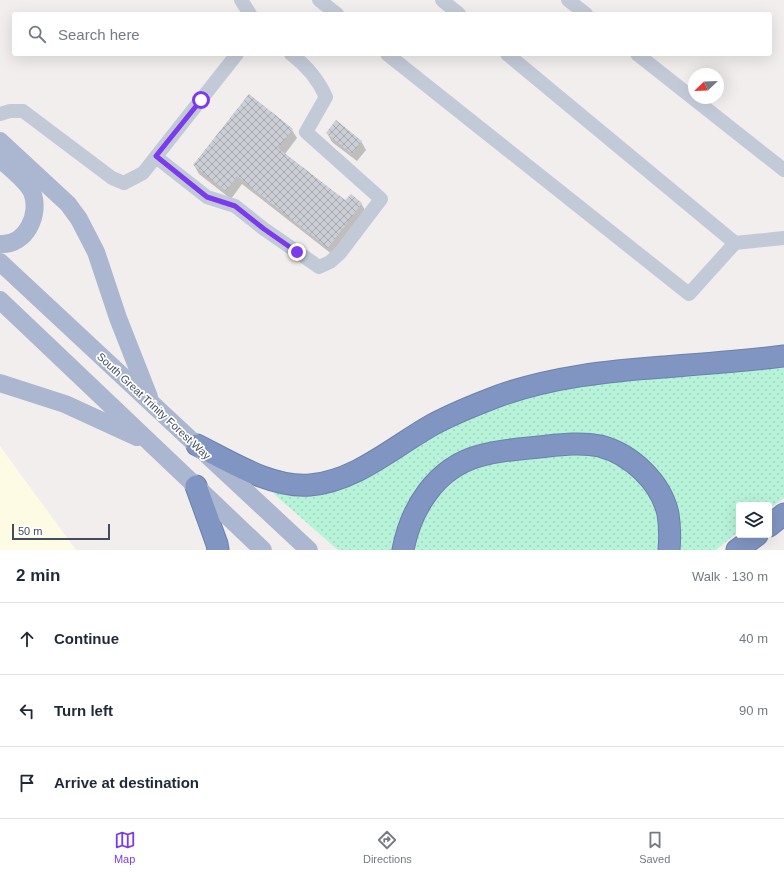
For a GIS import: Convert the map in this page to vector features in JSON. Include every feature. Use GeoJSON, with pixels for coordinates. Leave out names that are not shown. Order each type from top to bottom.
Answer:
{"type":"FeatureCollection","features":[{"type":"Feature","properties":{"kind":"highway"},"geometry":{"type":"LineString","coordinates":[[197,445],[271,480],[290,484],[309,485],[343,478],[361,469],[433,424],[471,406],[537,384],[574,376],[614,371],[784,356]]}},
{"type":"Feature","properties":{"kind":"highway"},"geometry":{"type":"LineString","coordinates":[[403,550],[407,532],[421,501],[433,485],[457,466],[478,456],[502,450],[576,444],[600,446],[620,454],[636,465],[652,481],[661,495],[668,513],[670,533],[669,550]]}},
{"type":"Feature","properties":{"kind":"highway"},"geometry":{"type":"LineString","coordinates":[[196,486],[218,550]]}},
{"type":"Feature","properties":{"kind":"highway"},"geometry":{"type":"LineString","coordinates":[[772,524],[784,514]]}},
{"type":"Feature","properties":{"kind":"highway"},"geometry":{"type":"LineString","coordinates":[[737,550],[753,538]]}},
{"type":"Feature","properties":{"kind":"main road"},"geometry":{"type":"LineString","coordinates":[[0,141],[68,204],[79,219],[96,252],[127,342],[152,403]]}},
{"type":"Feature","properties":{"kind":"main road"},"geometry":{"type":"LineString","coordinates":[[0,159],[32,192],[35,206],[34,216],[30,227],[24,234],[15,241],[0,244]]}},
{"type":"Feature","properties":{"kind":"main road","name":"South Great Trinity Forest Way"},"geometry":{"type":"LineString","coordinates":[[0,262],[308,550]]}},
{"type":"Feature","properties":{"kind":"main road"},"geometry":{"type":"LineString","coordinates":[[0,300],[263,550]]}},
{"type":"Feature","properties":{"kind":"main road"},"geometry":{"type":"LineString","coordinates":[[0,383],[65,404],[151,443]]}},
{"type":"Feature","properties":{"kind":"lane"},"geometry":{"type":"LineString","coordinates":[[241,0],[249,12]]}},
{"type":"Feature","properties":{"kind":"lane"},"geometry":{"type":"LineString","coordinates":[[319,0],[334,12]]}},
{"type":"Feature","properties":{"kind":"lane"},"geometry":{"type":"LineString","coordinates":[[442,0],[457,12]]}},
{"type":"Feature","properties":{"kind":"lane"},"geometry":{"type":"LineString","coordinates":[[568,0],[583,12]]}},
{"type":"Feature","properties":{"kind":"lane"},"geometry":{"type":"LineString","coordinates":[[0,114],[10,111],[23,111],[112,178],[124,183],[143,173],[235,56]]}},
{"type":"Feature","properties":{"kind":"lane"},"geometry":{"type":"LineString","coordinates":[[156,156],[207,197],[235,206],[264,229],[319,267],[330,262],[340,253],[381,199],[306,132],[326,97],[320,84],[305,65],[294,56]]}},
{"type":"Feature","properties":{"kind":"lane"},"geometry":{"type":"LineString","coordinates":[[390,56],[689,294],[735,243],[784,238]]}},
{"type":"Feature","properties":{"kind":"lane"},"geometry":{"type":"LineString","coordinates":[[509,56],[735,243]]}},
{"type":"Feature","properties":{"kind":"lane"},"geometry":{"type":"LineString","coordinates":[[640,56],[784,170]]}},
{"type":"Feature","properties":{"kind":"shaded area"},"geometry":{"type":"Polygon","coordinates":[[[0,446],[76,550],[0,550],[0,446]]]}},
{"type":"Feature","properties":{"kind":"green space"},"geometry":{"type":"Polygon","coordinates":[[[784,366],[784,498],[772,507],[772,502],[736,502],[736,533],[716,550],[678,550],[637,454],[466,451],[395,550],[338,550],[274,494],[277,489],[429,437],[499,403],[582,384],[784,366]]]}},
{"type":"Feature","properties":{"kind":"green space"},"geometry":{"type":"Polygon","coordinates":[[[571,453],[598,457],[613,463],[624,469],[642,486],[649,496],[658,519],[660,531],[659,550],[415,550],[419,529],[436,498],[462,474],[495,460],[571,453]]]}},
{"type":"Feature","properties":{"kind":"building"},"geometry":{"type":"Polygon","coordinates":[[[249,94],[293,129],[278,148],[345,200],[351,194],[362,203],[328,248],[237,176],[226,191],[193,165],[249,94]]]}},
{"type":"Feature","properties":{"kind":"building"},"geometry":{"type":"Polygon","coordinates":[[[336,120],[362,141],[352,154],[326,133],[336,120]]]}},
{"type":"Feature","properties":{"kind":"route"},"geometry":{"type":"LineString","coordinates":[[201,100],[156,156],[207,197],[235,206],[297,252]]}}]}
